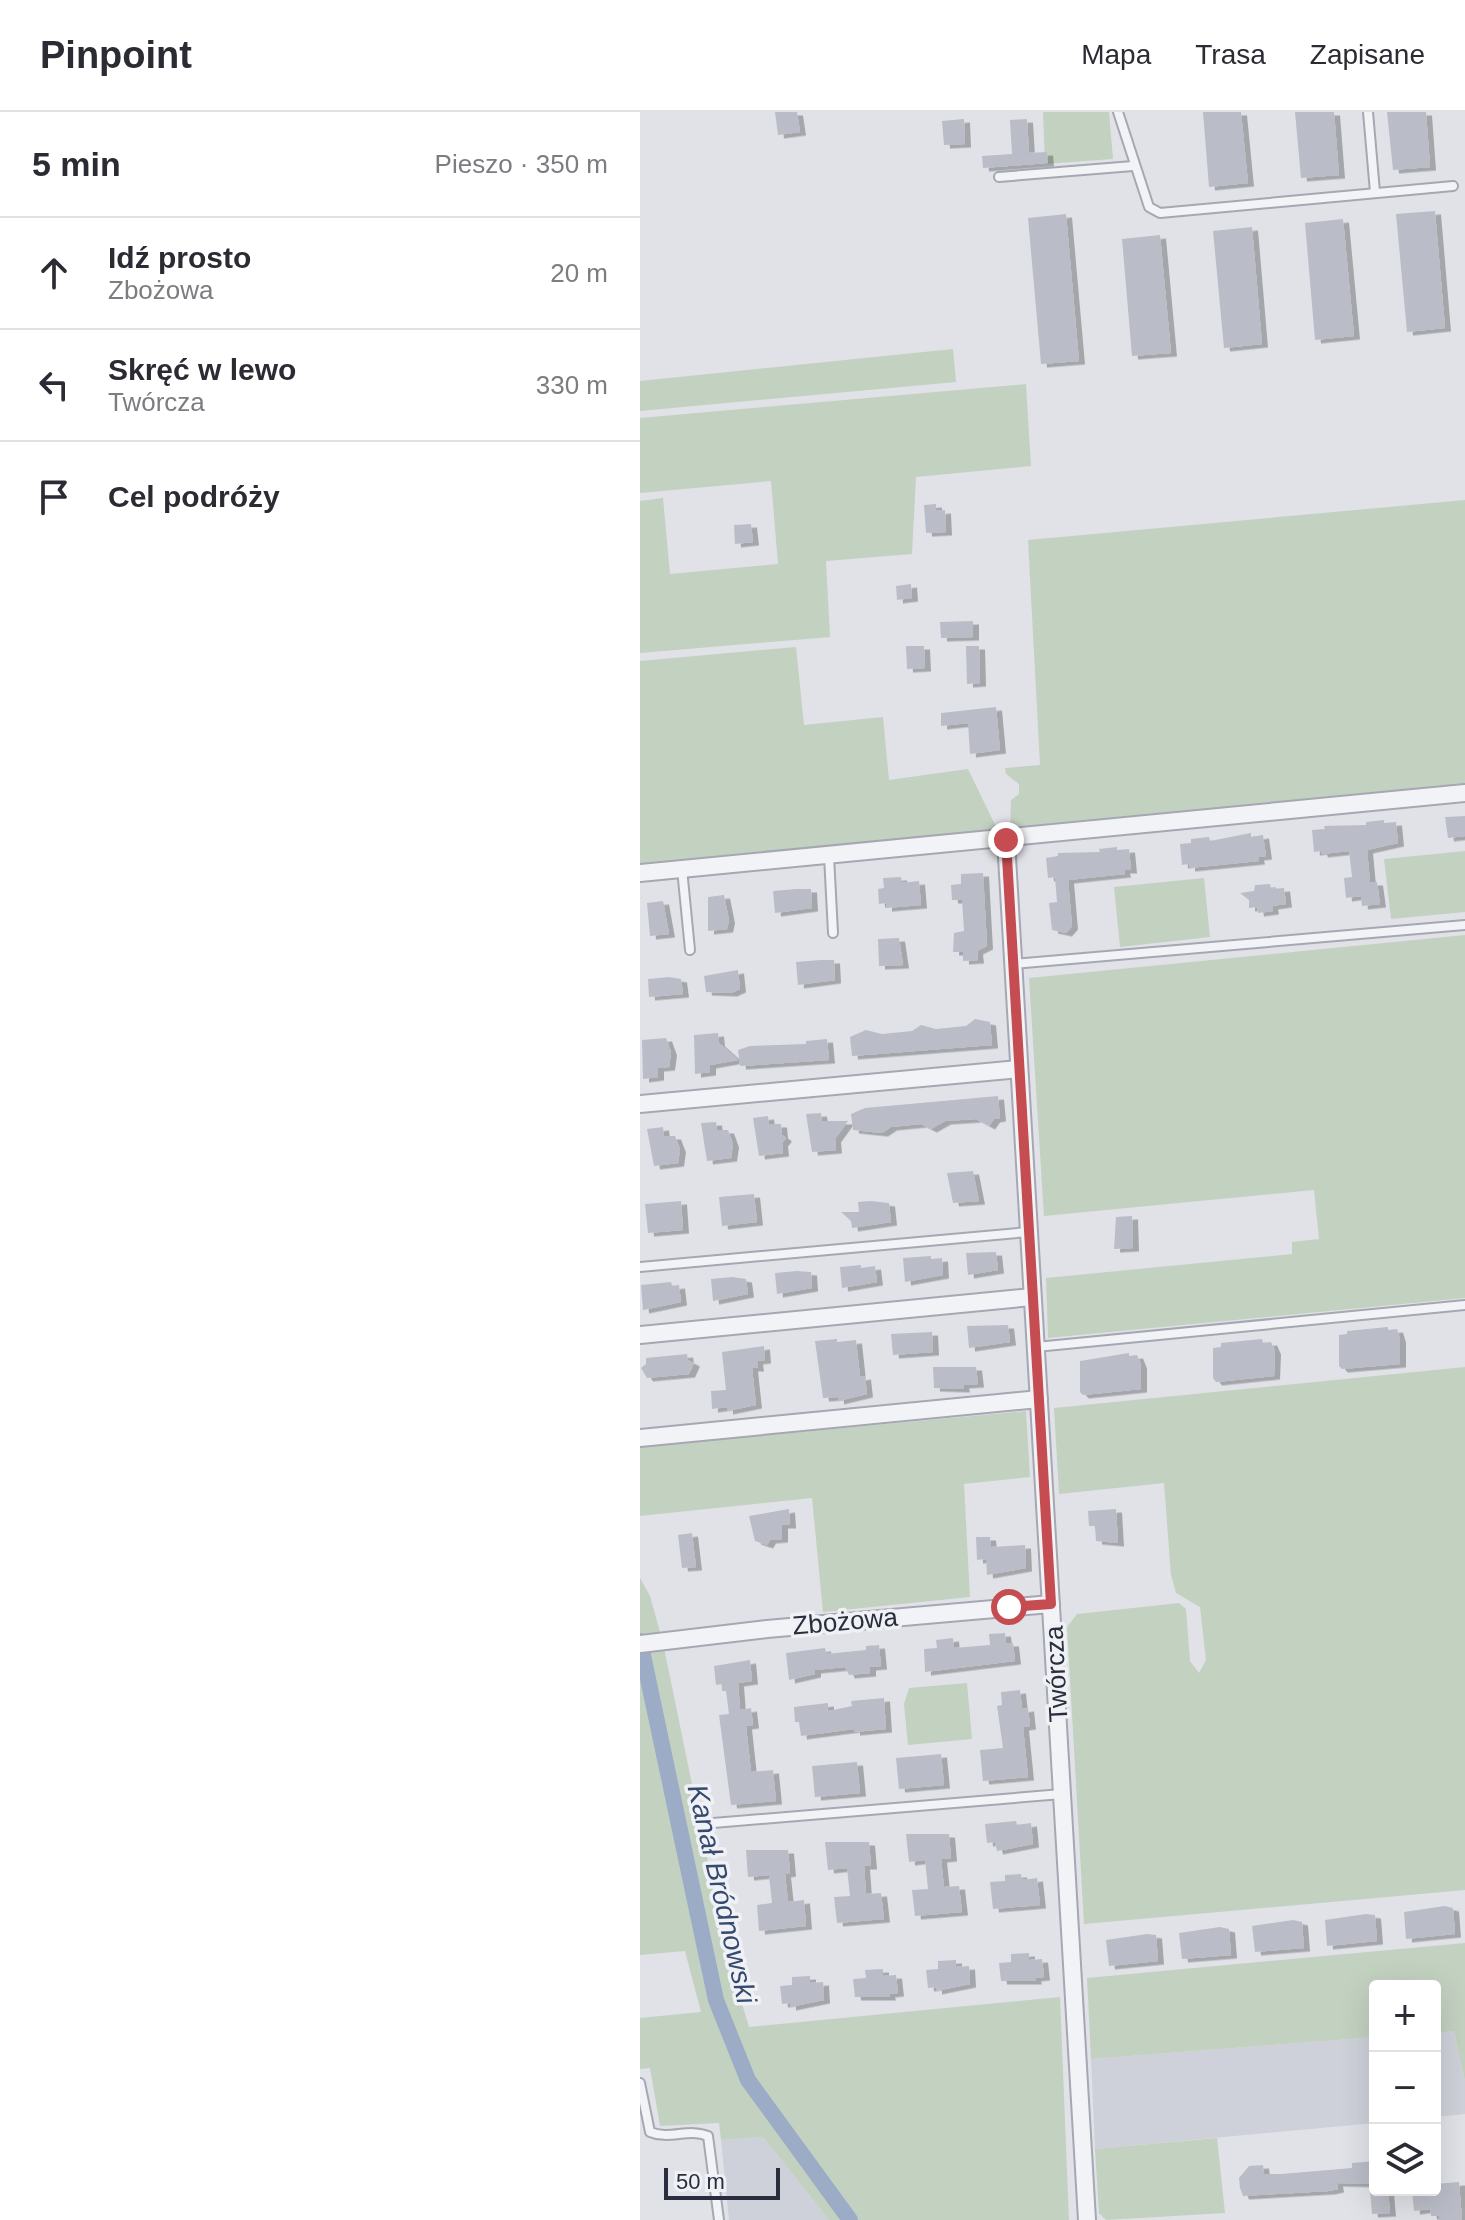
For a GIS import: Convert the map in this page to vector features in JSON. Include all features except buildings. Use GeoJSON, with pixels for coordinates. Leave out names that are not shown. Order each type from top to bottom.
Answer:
{"type":"FeatureCollection","features":[{"type":"Feature","properties":{"kind":"street"},"geometry":{"type":"LineString","coordinates":[[640,873],[1006,840],[1465,793]]}},
{"type":"Feature","properties":{"kind":"street","name":"Twórcza"},"geometry":{"type":"LineString","coordinates":[[1006,840],[1087,2220]]}},
{"type":"Feature","properties":{"kind":"street"},"geometry":{"type":"LineString","coordinates":[[640,1104],[1019,1069]]}},
{"type":"Feature","properties":{"kind":"street"},"geometry":{"type":"LineString","coordinates":[[640,1335],[1032,1297]]}},
{"type":"Feature","properties":{"kind":"street"},"geometry":{"type":"LineString","coordinates":[[640,1438],[1039,1399]]}},
{"type":"Feature","properties":{"kind":"street","name":"Zbożowa"},"geometry":{"type":"LineString","coordinates":[[640,1644],[1051,1604]]}},
{"type":"Feature","properties":{"kind":"lane"},"geometry":{"type":"LineString","coordinates":[[1118,112],[1133,166],[1149,207],[1160,213],[1453,186]]}},
{"type":"Feature","properties":{"kind":"lane"},"geometry":{"type":"LineString","coordinates":[[1368,112],[1375,192]]}},
{"type":"Feature","properties":{"kind":"lane"},"geometry":{"type":"LineString","coordinates":[[999,177],[1133,166]]}},
{"type":"Feature","properties":{"kind":"lane"},"geometry":{"type":"LineString","coordinates":[[829,856],[833,933]]}},
{"type":"Feature","properties":{"kind":"lane"},"geometry":{"type":"LineString","coordinates":[[682,869],[690,950]]}},
{"type":"Feature","properties":{"kind":"lane"},"geometry":{"type":"LineString","coordinates":[[1013,964],[1465,925]]}},
{"type":"Feature","properties":{"kind":"lane"},"geometry":{"type":"LineString","coordinates":[[640,1267],[1028,1232]]}},
{"type":"Feature","properties":{"kind":"lane"},"geometry":{"type":"LineString","coordinates":[[1036,1347],[1465,1305]]}},
{"type":"Feature","properties":{"kind":"lane"},"geometry":{"type":"LineString","coordinates":[[713,1823],[1062,1794]]}},
{"type":"Feature","properties":{"kind":"lane"},"geometry":{"type":"LineString","coordinates":[[640,2083],[650,2132],[659,2136],[700,2133],[708,2136],[719,2220]]}},
{"type":"Feature","properties":{"kind":"shaded area"},"geometry":{"type":"Polygon","coordinates":[[[1454,2031],[1465,2081],[1465,2114],[1441,2116],[1441,2032],[1454,2031]]]}},
{"type":"Feature","properties":{"kind":"shaded area"},"geometry":{"type":"Polygon","coordinates":[[[1369,2037],[1369,2124],[1095,2149],[1091,2059],[1369,2037]]]}},
{"type":"Feature","properties":{"kind":"shaded area"},"geometry":{"type":"Polygon","coordinates":[[[763,2137],[829,2220],[729,2220],[721,2140],[763,2137]]]}},
{"type":"Feature","properties":{"kind":"green space"},"geometry":{"type":"Polygon","coordinates":[[[1043,112],[1109,112],[1113,159],[1045,164],[1043,112]]]}},
{"type":"Feature","properties":{"kind":"green space"},"geometry":{"type":"Polygon","coordinates":[[[953,349],[956,382],[640,411],[640,381],[953,349]]]}},
{"type":"Feature","properties":{"kind":"green space"},"geometry":{"type":"Polygon","coordinates":[[[1026,384],[1031,466],[916,477],[912,554],[826,561],[830,637],[640,653],[640,501],[663,498],[670,574],[778,564],[771,481],[640,493],[640,418],[1026,384]]]}},
{"type":"Feature","properties":{"kind":"green space"},"geometry":{"type":"Polygon","coordinates":[[[1465,500],[1465,786],[1010,832],[1011,800],[1019,794],[1019,784],[1006,774],[1005,768],[1040,765],[1028,540],[1465,500]]]}},
{"type":"Feature","properties":{"kind":"green space"},"geometry":{"type":"Polygon","coordinates":[[[796,647],[804,725],[883,717],[889,780],[968,769],[999,833],[640,868],[640,661],[796,647]]]}},
{"type":"Feature","properties":{"kind":"green space"},"geometry":{"type":"Polygon","coordinates":[[[1465,851],[1465,912],[1391,919],[1384,859],[1465,851]]]}},
{"type":"Feature","properties":{"kind":"green space"},"geometry":{"type":"Polygon","coordinates":[[[1204,878],[1210,937],[1120,947],[1114,887],[1204,878]]]}},
{"type":"Feature","properties":{"kind":"green space"},"geometry":{"type":"Polygon","coordinates":[[[1465,935],[1465,1298],[1048,1338],[1046,1278],[1292,1254],[1292,1242],[1319,1239],[1314,1190],[1044,1216],[1029,978],[1465,935]]]}},
{"type":"Feature","properties":{"kind":"green space"},"geometry":{"type":"Polygon","coordinates":[[[1465,1367],[1465,1890],[1084,1924],[1067,1627],[1077,1614],[1179,1603],[1186,1609],[1190,1661],[1199,1673],[1206,1660],[1200,1607],[1176,1593],[1171,1575],[1164,1483],[1059,1494],[1054,1408],[1465,1367]]]}},
{"type":"Feature","properties":{"kind":"green space"},"geometry":{"type":"Polygon","coordinates":[[[1026,1411],[1030,1477],[964,1484],[970,1597],[823,1612],[812,1498],[640,1516],[640,1447],[1026,1411]]]}},
{"type":"Feature","properties":{"kind":"green space"},"geometry":{"type":"Polygon","coordinates":[[[640,1578],[650,1596],[660,1632],[640,1637],[640,1578]]]}},
{"type":"Feature","properties":{"kind":"green space"},"geometry":{"type":"Polygon","coordinates":[[[664,1648],[727,1954],[749,2027],[1060,1997],[1069,2220],[829,2220],[763,2137],[721,2140],[719,2123],[660,2126],[650,2068],[640,2069],[640,2018],[701,2012],[685,1951],[640,1955],[640,1652],[664,1648]]]}},
{"type":"Feature","properties":{"kind":"green space"},"geometry":{"type":"Polygon","coordinates":[[[967,1683],[972,1739],[908,1745],[904,1704],[909,1688],[967,1683]]]}},
{"type":"Feature","properties":{"kind":"green space"},"geometry":{"type":"Polygon","coordinates":[[[1465,1943],[1465,2081],[1454,2031],[1441,2032],[1441,1980],[1369,1980],[1369,2037],[1091,2059],[1087,1978],[1465,1943]]]}},
{"type":"Feature","properties":{"kind":"green space"},"geometry":{"type":"Polygon","coordinates":[[[1217,2138],[1225,2213],[1106,2220],[1099,2213],[1095,2149],[1217,2138]]]}},
{"type":"Feature","properties":{"kind":"waterway","name":"Kanał Bródnowski"},"geometry":{"type":"LineString","coordinates":[[640,1641],[716,2000],[748,2080],[850,2220]]}},
{"type":"Feature","properties":{"kind":"route"},"geometry":{"type":"LineString","coordinates":[[1006,840],[1051,1604],[1009,1607]]}}]}
